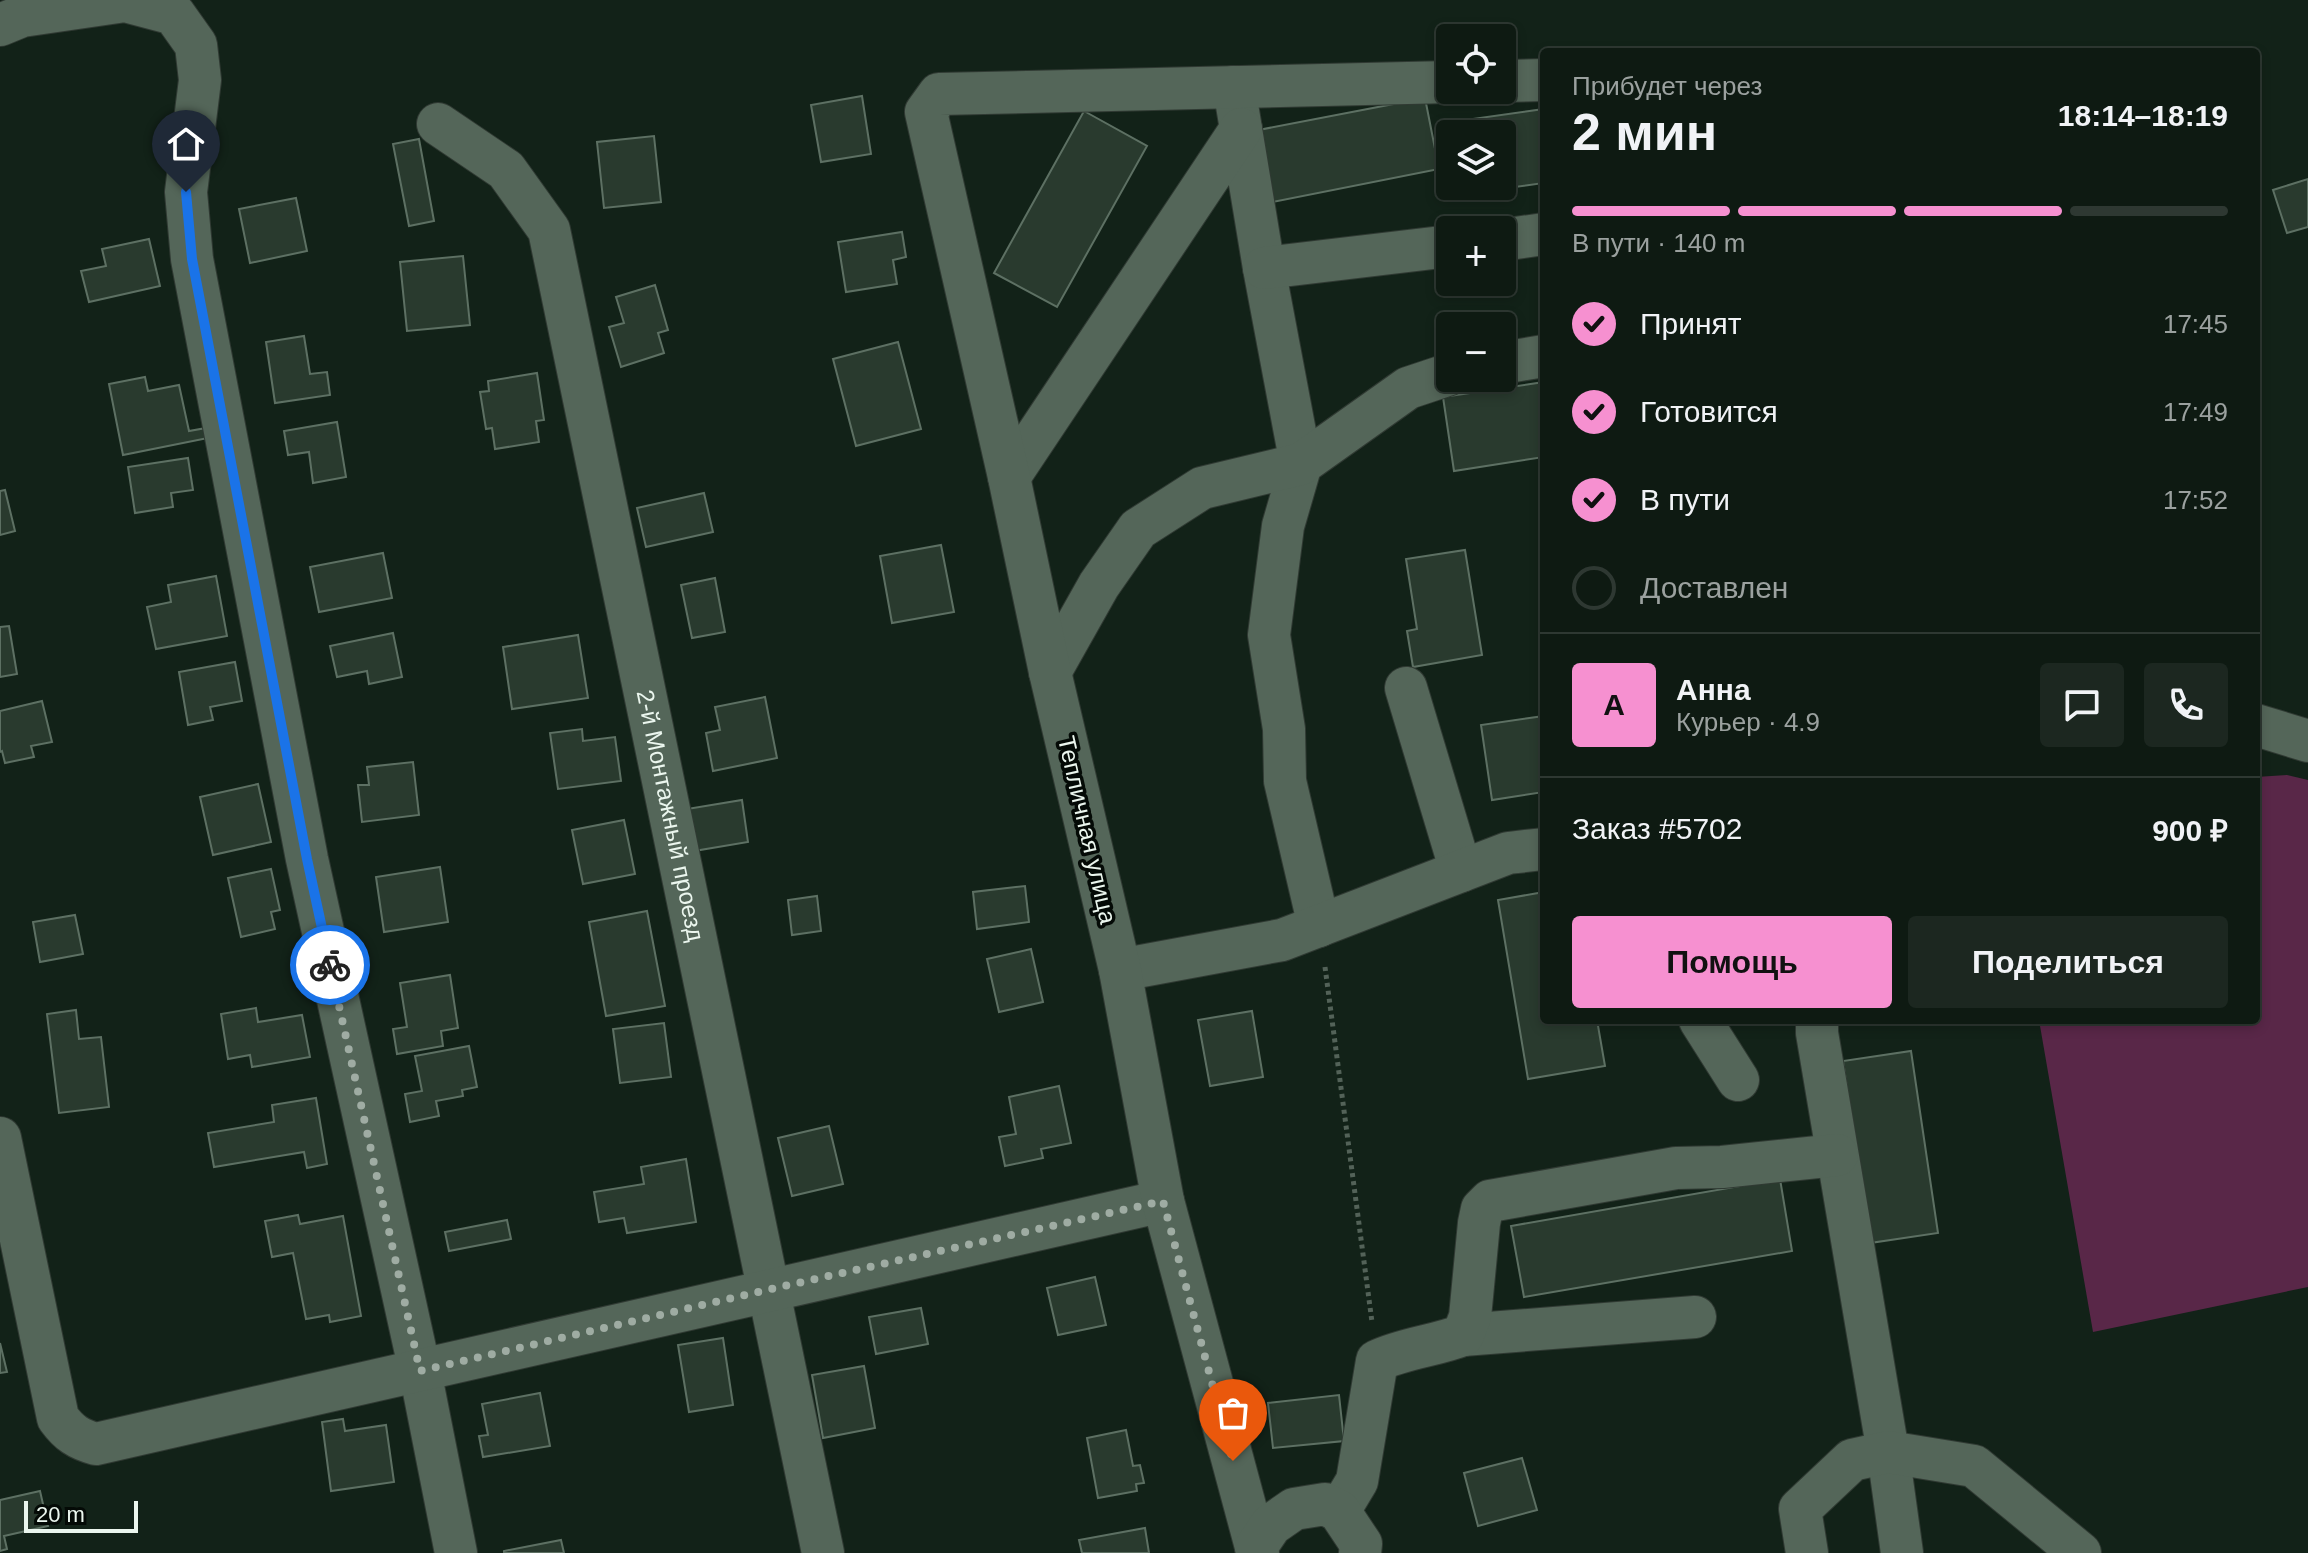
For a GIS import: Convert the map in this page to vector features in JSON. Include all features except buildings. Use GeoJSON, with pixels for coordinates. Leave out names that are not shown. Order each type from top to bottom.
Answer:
{"type":"FeatureCollection","features":[{"type":"Feature","properties":{"kind":"street"},"geometry":{"type":"LineString","coordinates":[[0,25],[22,16],[125,1],[174,14],[196,45],[200,80],[186,192],[192,259],[307,859],[420,1371],[456,1553]]}},
{"type":"Feature","properties":{"kind":"street"},"geometry":{"type":"LineString","coordinates":[[1516,81],[1540,80]]}},
{"type":"Feature","properties":{"kind":"street"},"geometry":{"type":"LineString","coordinates":[[1319,926],[1285,781],[1284,729],[1269,635],[1283,526],[1301,464],[1234,87],[1436,82]]}},
{"type":"Feature","properties":{"kind":"street","name":"Тепличная улица"},"geometry":{"type":"LineString","coordinates":[[1234,87],[939,94],[926,112],[1050,672],[1120,970],[1163,1201],[1257,1550]]}},
{"type":"Feature","properties":{"kind":"street","name":"2-й Монтажный проезд"},"geometry":{"type":"LineString","coordinates":[[438,124],[506,170],[549,230],[771,1289],[823,1553]]}},
{"type":"Feature","properties":{"kind":"street"},"geometry":{"type":"LineString","coordinates":[[1009,477],[1241,129]]}},
{"type":"Feature","properties":{"kind":"street"},"geometry":{"type":"LineString","coordinates":[[1516,238],[1540,235]]}},
{"type":"Feature","properties":{"kind":"street"},"geometry":{"type":"LineString","coordinates":[[1264,268],[1436,248]]}},
{"type":"Feature","properties":{"kind":"street"},"geometry":{"type":"LineString","coordinates":[[1516,361],[1540,357]]}},
{"type":"Feature","properties":{"kind":"street"},"geometry":{"type":"LineString","coordinates":[[1050,672],[1099,585],[1138,529],[1202,488],[1301,464],[1408,388],[1436,379]]}},
{"type":"Feature","properties":{"kind":"street"},"geometry":{"type":"LineString","coordinates":[[1406,688],[1461,871]]}},
{"type":"Feature","properties":{"kind":"street"},"geometry":{"type":"LineString","coordinates":[[2260,726],[2308,741]]}},
{"type":"Feature","properties":{"kind":"street"},"geometry":{"type":"LineString","coordinates":[[1120,970],[1282,940],[1508,853],[1540,849]]}},
{"type":"Feature","properties":{"kind":"street"},"geometry":{"type":"LineString","coordinates":[[1703,1024],[1738,1080]]}},
{"type":"Feature","properties":{"kind":"street"},"geometry":{"type":"LineString","coordinates":[[1818,1024],[1902,1553]]}},
{"type":"Feature","properties":{"kind":"street"},"geometry":{"type":"LineString","coordinates":[[0,1138],[58,1418],[67,1431],[78,1439],[96,1444],[1163,1201]]}},
{"type":"Feature","properties":{"kind":"street"},"geometry":{"type":"LineString","coordinates":[[1463,1335],[1470,1317],[1479,1223],[1482,1209],[1490,1201],[1676,1168],[1722,1167],[1837,1155]]}},
{"type":"Feature","properties":{"kind":"street"},"geometry":{"type":"LineString","coordinates":[[1360,1553],[1361,1544],[1339,1511],[1357,1481],[1377,1361],[1393,1353],[1447,1342],[1463,1335],[1695,1317]]}},
{"type":"Feature","properties":{"kind":"street"},"geometry":{"type":"LineString","coordinates":[[1807,1553],[1800,1509],[1852,1460],[1888,1452],[1974,1466],[2080,1553]]}},
{"type":"Feature","properties":{"kind":"street","name":"Тепличная улица"},"geometry":{"type":"LineString","coordinates":[[1257,1550],[1271,1525],[1294,1509],[1325,1504],[1339,1511]]}},
{"type":"Feature","properties":{"kind":"path"},"geometry":{"type":"LineString","coordinates":[[1319,926],[1377,1361]]}},
{"type":"Feature","properties":{"kind":"shaded area"},"geometry":{"type":"Polygon","coordinates":[[[2287,775],[2308,780],[2308,1287],[2093,1332],[2040,1024],[2260,1024],[2260,777],[2287,775]]]}},
{"type":"Feature","properties":{"kind":"way so far"},"geometry":{"type":"LineString","coordinates":[[330,965],[420,1371],[1163,1201],[1233,1461]]}},
{"type":"Feature","properties":{"kind":"route"},"geometry":{"type":"LineString","coordinates":[[186,192],[192,259],[330,965]]}}]}
